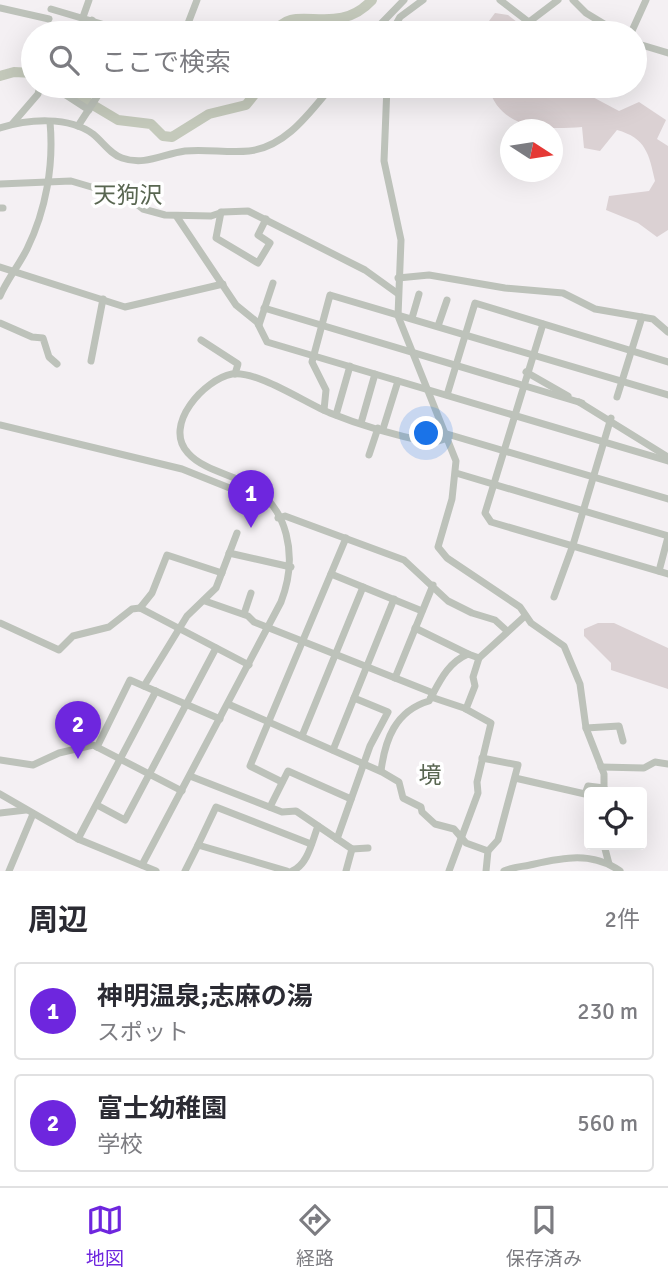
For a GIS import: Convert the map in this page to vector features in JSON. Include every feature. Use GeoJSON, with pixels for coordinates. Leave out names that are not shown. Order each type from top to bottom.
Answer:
{"type":"FeatureCollection","features":[{"type":"Feature","properties":{"kind":"street"},"geometry":{"type":"LineString","coordinates":[[83,17],[89,0]]}},
{"type":"Feature","properties":{"kind":"street"},"geometry":{"type":"LineString","coordinates":[[189,21],[197,0]]}},
{"type":"Feature","properties":{"kind":"street"},"geometry":{"type":"LineString","coordinates":[[382,21],[391,9],[404,0]]}},
{"type":"Feature","properties":{"kind":"street"},"geometry":{"type":"LineString","coordinates":[[398,21],[423,0]]}},
{"type":"Feature","properties":{"kind":"street"},"geometry":{"type":"LineString","coordinates":[[500,0],[529,21]]}},
{"type":"Feature","properties":{"kind":"street"},"geometry":{"type":"LineString","coordinates":[[531,21],[558,0]]}},
{"type":"Feature","properties":{"kind":"street"},"geometry":{"type":"LineString","coordinates":[[573,0],[599,21]]}},
{"type":"Feature","properties":{"kind":"street"},"geometry":{"type":"LineString","coordinates":[[636,21],[646,0]]}},
{"type":"Feature","properties":{"kind":"street"},"geometry":{"type":"LineString","coordinates":[[0,8],[48,19]]}},
{"type":"Feature","properties":{"kind":"street"},"geometry":{"type":"LineString","coordinates":[[51,9],[96,21]]}},
{"type":"Feature","properties":{"kind":"street"},"geometry":{"type":"LineString","coordinates":[[647,47],[668,53]]}},
{"type":"Feature","properties":{"kind":"street"},"geometry":{"type":"LineString","coordinates":[[13,124],[35,98]]}},
{"type":"Feature","properties":{"kind":"street"},"geometry":{"type":"LineString","coordinates":[[74,98],[91,107]]}},
{"type":"Feature","properties":{"kind":"street"},"geometry":{"type":"LineString","coordinates":[[78,126],[97,98]]}},
{"type":"Feature","properties":{"kind":"street"},"geometry":{"type":"LineString","coordinates":[[0,128],[13,124],[50,122],[78,126],[92,133],[115,155],[131,160],[152,161],[181,152],[250,151],[274,143],[302,123],[322,98]]}},
{"type":"Feature","properties":{"kind":"street"},"geometry":{"type":"LineString","coordinates":[[387,98],[384,161],[401,240],[398,313],[426,390],[447,436],[456,473],[452,499],[437,542],[442,554],[520,607],[525,616],[559,642],[568,653],[580,684],[586,728],[601,766],[604,787]]}},
{"type":"Feature","properties":{"kind":"street"},"geometry":{"type":"LineString","coordinates":[[0,296],[28,247],[48,183],[51,166],[50,122]]}},
{"type":"Feature","properties":{"kind":"street"},"geometry":{"type":"LineString","coordinates":[[0,184],[71,181],[129,198],[151,213],[177,216],[211,216],[221,212],[248,211],[342,261],[365,270],[397,293]]}},
{"type":"Feature","properties":{"kind":"street"},"geometry":{"type":"LineString","coordinates":[[221,212],[216,238],[258,263],[270,243],[258,236],[266,219]]}},
{"type":"Feature","properties":{"kind":"street"},"geometry":{"type":"LineString","coordinates":[[177,216],[236,305],[258,326],[267,342],[604,443],[668,459]]}},
{"type":"Feature","properties":{"kind":"street"},"geometry":{"type":"LineString","coordinates":[[0,267],[125,307],[223,284]]}},
{"type":"Feature","properties":{"kind":"street"},"geometry":{"type":"LineString","coordinates":[[398,278],[429,275],[505,288],[554,291],[576,298],[595,309],[653,319],[668,332]]}},
{"type":"Feature","properties":{"kind":"street"},"geometry":{"type":"LineString","coordinates":[[258,326],[273,283]]}},
{"type":"Feature","properties":{"kind":"street"},"geometry":{"type":"LineString","coordinates":[[412,318],[419,294]]}},
{"type":"Feature","properties":{"kind":"street"},"geometry":{"type":"LineString","coordinates":[[324,410],[326,390],[312,362],[330,295],[668,395]]}},
{"type":"Feature","properties":{"kind":"street"},"geometry":{"type":"LineString","coordinates":[[91,361],[103,299]]}},
{"type":"Feature","properties":{"kind":"street"},"geometry":{"type":"LineString","coordinates":[[438,326],[447,300]]}},
{"type":"Feature","properties":{"kind":"street"},"geometry":{"type":"LineString","coordinates":[[447,395],[475,303],[668,362]]}},
{"type":"Feature","properties":{"kind":"street"},"geometry":{"type":"LineString","coordinates":[[264,308],[582,403]]}},
{"type":"Feature","properties":{"kind":"street"},"geometry":{"type":"LineString","coordinates":[[617,397],[642,317]]}},
{"type":"Feature","properties":{"kind":"street"},"geometry":{"type":"LineString","coordinates":[[0,323],[32,337],[43,338],[50,357],[57,364]]}},
{"type":"Feature","properties":{"kind":"street"},"geometry":{"type":"LineString","coordinates":[[543,324],[526,372],[485,513],[491,522],[668,574]]}},
{"type":"Feature","properties":{"kind":"street"},"geometry":{"type":"LineString","coordinates":[[201,340],[238,364],[235,374]]}},
{"type":"Feature","properties":{"kind":"street"},"geometry":{"type":"LineString","coordinates":[[337,415],[350,366]]}},
{"type":"Feature","properties":{"kind":"street"},"geometry":{"type":"LineString","coordinates":[[526,372],[611,420],[668,459]]}},
{"type":"Feature","properties":{"kind":"street"},"geometry":{"type":"LineString","coordinates":[[142,865],[268,627],[288,584],[291,567],[289,542],[270,504],[253,487],[189,455],[180,438],[184,411],[189,403],[222,379],[235,374],[289,391],[324,410],[361,423],[432,443],[447,436],[505,450],[668,499]]}},
{"type":"Feature","properties":{"kind":"street"},"geometry":{"type":"LineString","coordinates":[[361,423],[376,374]]}},
{"type":"Feature","properties":{"kind":"street"},"geometry":{"type":"LineString","coordinates":[[369,455],[398,381]]}},
{"type":"Feature","properties":{"kind":"street"},"geometry":{"type":"LineString","coordinates":[[554,597],[584,511],[611,420]]}},
{"type":"Feature","properties":{"kind":"street"},"geometry":{"type":"LineString","coordinates":[[0,425],[182,470],[270,504]]}},
{"type":"Feature","properties":{"kind":"street"},"geometry":{"type":"LineString","coordinates":[[456,473],[668,536],[659,571]]}},
{"type":"Feature","properties":{"kind":"street"},"geometry":{"type":"LineString","coordinates":[[278,518],[285,516],[404,560],[448,601],[472,614],[495,620],[506,631]]}},
{"type":"Feature","properties":{"kind":"street"},"geometry":{"type":"LineString","coordinates":[[144,686],[187,616],[216,588],[237,533]]}},
{"type":"Feature","properties":{"kind":"street"},"geometry":{"type":"LineString","coordinates":[[282,782],[250,766],[346,538]]}},
{"type":"Feature","properties":{"kind":"street"},"geometry":{"type":"LineString","coordinates":[[229,553],[291,567]]}},
{"type":"Feature","properties":{"kind":"street"},"geometry":{"type":"LineString","coordinates":[[140,608],[152,593],[167,555],[222,573]]}},
{"type":"Feature","properties":{"kind":"street"},"geometry":{"type":"LineString","coordinates":[[331,574],[422,611]]}},
{"type":"Feature","properties":{"kind":"street"},"geometry":{"type":"LineString","coordinates":[[395,678],[433,585]]}},
{"type":"Feature","properties":{"kind":"street"},"geometry":{"type":"LineString","coordinates":[[302,737],[363,587]]}},
{"type":"Feature","properties":{"kind":"street"},"geometry":{"type":"LineString","coordinates":[[244,614],[251,593]]}},
{"type":"Feature","properties":{"kind":"street"},"geometry":{"type":"LineString","coordinates":[[333,750],[394,599]]}},
{"type":"Feature","properties":{"kind":"street"},"geometry":{"type":"LineString","coordinates":[[205,601],[244,614],[268,627],[395,678],[491,723],[477,782],[478,793],[449,871]]}},
{"type":"Feature","properties":{"kind":"street"},"geometry":{"type":"LineString","coordinates":[[0,623],[59,650],[72,636],[109,627],[132,609],[140,608],[248,665]]}},
{"type":"Feature","properties":{"kind":"street"},"geometry":{"type":"LineString","coordinates":[[466,709],[475,686],[473,677],[479,658],[525,616]]}},
{"type":"Feature","properties":{"kind":"street"},"geometry":{"type":"LineString","coordinates":[[415,628],[479,658]]}},
{"type":"Feature","properties":{"kind":"street"},"geometry":{"type":"LineString","coordinates":[[97,805],[125,820],[216,648]]}},
{"type":"Feature","properties":{"kind":"street"},"geometry":{"type":"LineString","coordinates":[[381,771],[392,730],[408,712],[429,701],[447,669],[468,654]]}},
{"type":"Feature","properties":{"kind":"street"},"geometry":{"type":"LineString","coordinates":[[97,747],[130,680],[220,719]]}},
{"type":"Feature","properties":{"kind":"street"},"geometry":{"type":"LineString","coordinates":[[78,839],[156,691]]}},
{"type":"Feature","properties":{"kind":"street"},"geometry":{"type":"LineString","coordinates":[[337,839],[364,764],[388,712],[354,698]]}},
{"type":"Feature","properties":{"kind":"street"},"geometry":{"type":"LineString","coordinates":[[228,704],[381,771],[399,782],[403,798],[421,807],[422,812],[435,824],[454,829],[462,839],[488,851]]}},
{"type":"Feature","properties":{"kind":"street"},"geometry":{"type":"LineString","coordinates":[[586,728],[618,726],[623,741]]}},
{"type":"Feature","properties":{"kind":"street"},"geometry":{"type":"LineString","coordinates":[[0,760],[33,765],[87,744],[182,791]]}},
{"type":"Feature","properties":{"kind":"street"},"geometry":{"type":"LineString","coordinates":[[482,758],[518,765],[498,840],[488,851],[486,871]]}},
{"type":"Feature","properties":{"kind":"street"},"geometry":{"type":"LineString","coordinates":[[601,766],[644,768],[655,762],[668,764]]}},
{"type":"Feature","properties":{"kind":"street"},"geometry":{"type":"LineString","coordinates":[[270,807],[288,771],[351,799]]}},
{"type":"Feature","properties":{"kind":"street"},"geometry":{"type":"LineString","coordinates":[[190,776],[282,812],[296,811],[352,849],[369,848]]}},
{"type":"Feature","properties":{"kind":"street"},"geometry":{"type":"LineString","coordinates":[[515,778],[584,794]]}},
{"type":"Feature","properties":{"kind":"street"},"geometry":{"type":"LineString","coordinates":[[0,794],[78,839],[156,871]]}},
{"type":"Feature","properties":{"kind":"street"},"geometry":{"type":"LineString","coordinates":[[185,871],[216,807],[311,844]]}},
{"type":"Feature","properties":{"kind":"street"},"geometry":{"type":"LineString","coordinates":[[0,813],[30,812]]}},
{"type":"Feature","properties":{"kind":"street"},"geometry":{"type":"LineString","coordinates":[[9,871],[30,812]]}},
{"type":"Feature","properties":{"kind":"street"},"geometry":{"type":"LineString","coordinates":[[198,845],[290,871],[304,861],[318,826]]}},
{"type":"Feature","properties":{"kind":"street"},"geometry":{"type":"LineString","coordinates":[[346,871],[352,849]]}},
{"type":"Feature","properties":{"kind":"street"},"geometry":{"type":"LineString","coordinates":[[605,850],[609,864]]}},
{"type":"Feature","properties":{"kind":"street"},"geometry":{"type":"LineString","coordinates":[[503,871],[556,858],[584,858],[609,864],[620,871]]}},
{"type":"Feature","properties":{"kind":"shaded area"},"geometry":{"type":"Polygon","coordinates":[[[495,13],[508,15],[516,21],[489,21],[495,13]]]}},
{"type":"Feature","properties":{"kind":"shaded area"},"geometry":{"type":"Polygon","coordinates":[[[493,98],[595,98],[619,111],[639,102],[666,120],[657,139],[668,146],[668,230],[657,237],[638,223],[606,210],[609,196],[649,191],[655,181],[645,148],[634,138],[617,130],[600,151],[584,148],[582,127],[563,128],[563,119],[513,119],[502,111],[493,98]]]}},
{"type":"Feature","properties":{"kind":"shaded area"},"geometry":{"type":"Polygon","coordinates":[[[598,623],[614,623],[668,648],[668,689],[611,670],[611,663],[584,636],[584,629],[598,623]]]}},
{"type":"Feature","properties":{"kind":"waterway"},"geometry":{"type":"LineString","coordinates":[[290,21],[344,17],[358,12],[372,0]]}},
{"type":"Feature","properties":{"kind":"waterway"},"geometry":{"type":"LineString","coordinates":[[0,76],[21,72]]}},
{"type":"Feature","properties":{"kind":"waterway"},"geometry":{"type":"LineString","coordinates":[[81,98],[118,120],[151,124],[163,136],[172,137],[209,114],[246,105],[252,98]]}},
{"type":"Feature","properties":{"kind":"place","name":"神明温泉;志麻の湯"},"geometry":{"type":"Point","coordinates":[251,528]}},
{"type":"Feature","properties":{"kind":"place","name":"富士幼稚園"},"geometry":{"type":"Point","coordinates":[78,759]}},
{"type":"Feature","properties":{"kind":"district","name":"天狗沢"},"geometry":{"type":"Point","coordinates":[128,195]}},
{"type":"Feature","properties":{"kind":"district","name":"境"},"geometry":{"type":"Point","coordinates":[430,775]}}]}
